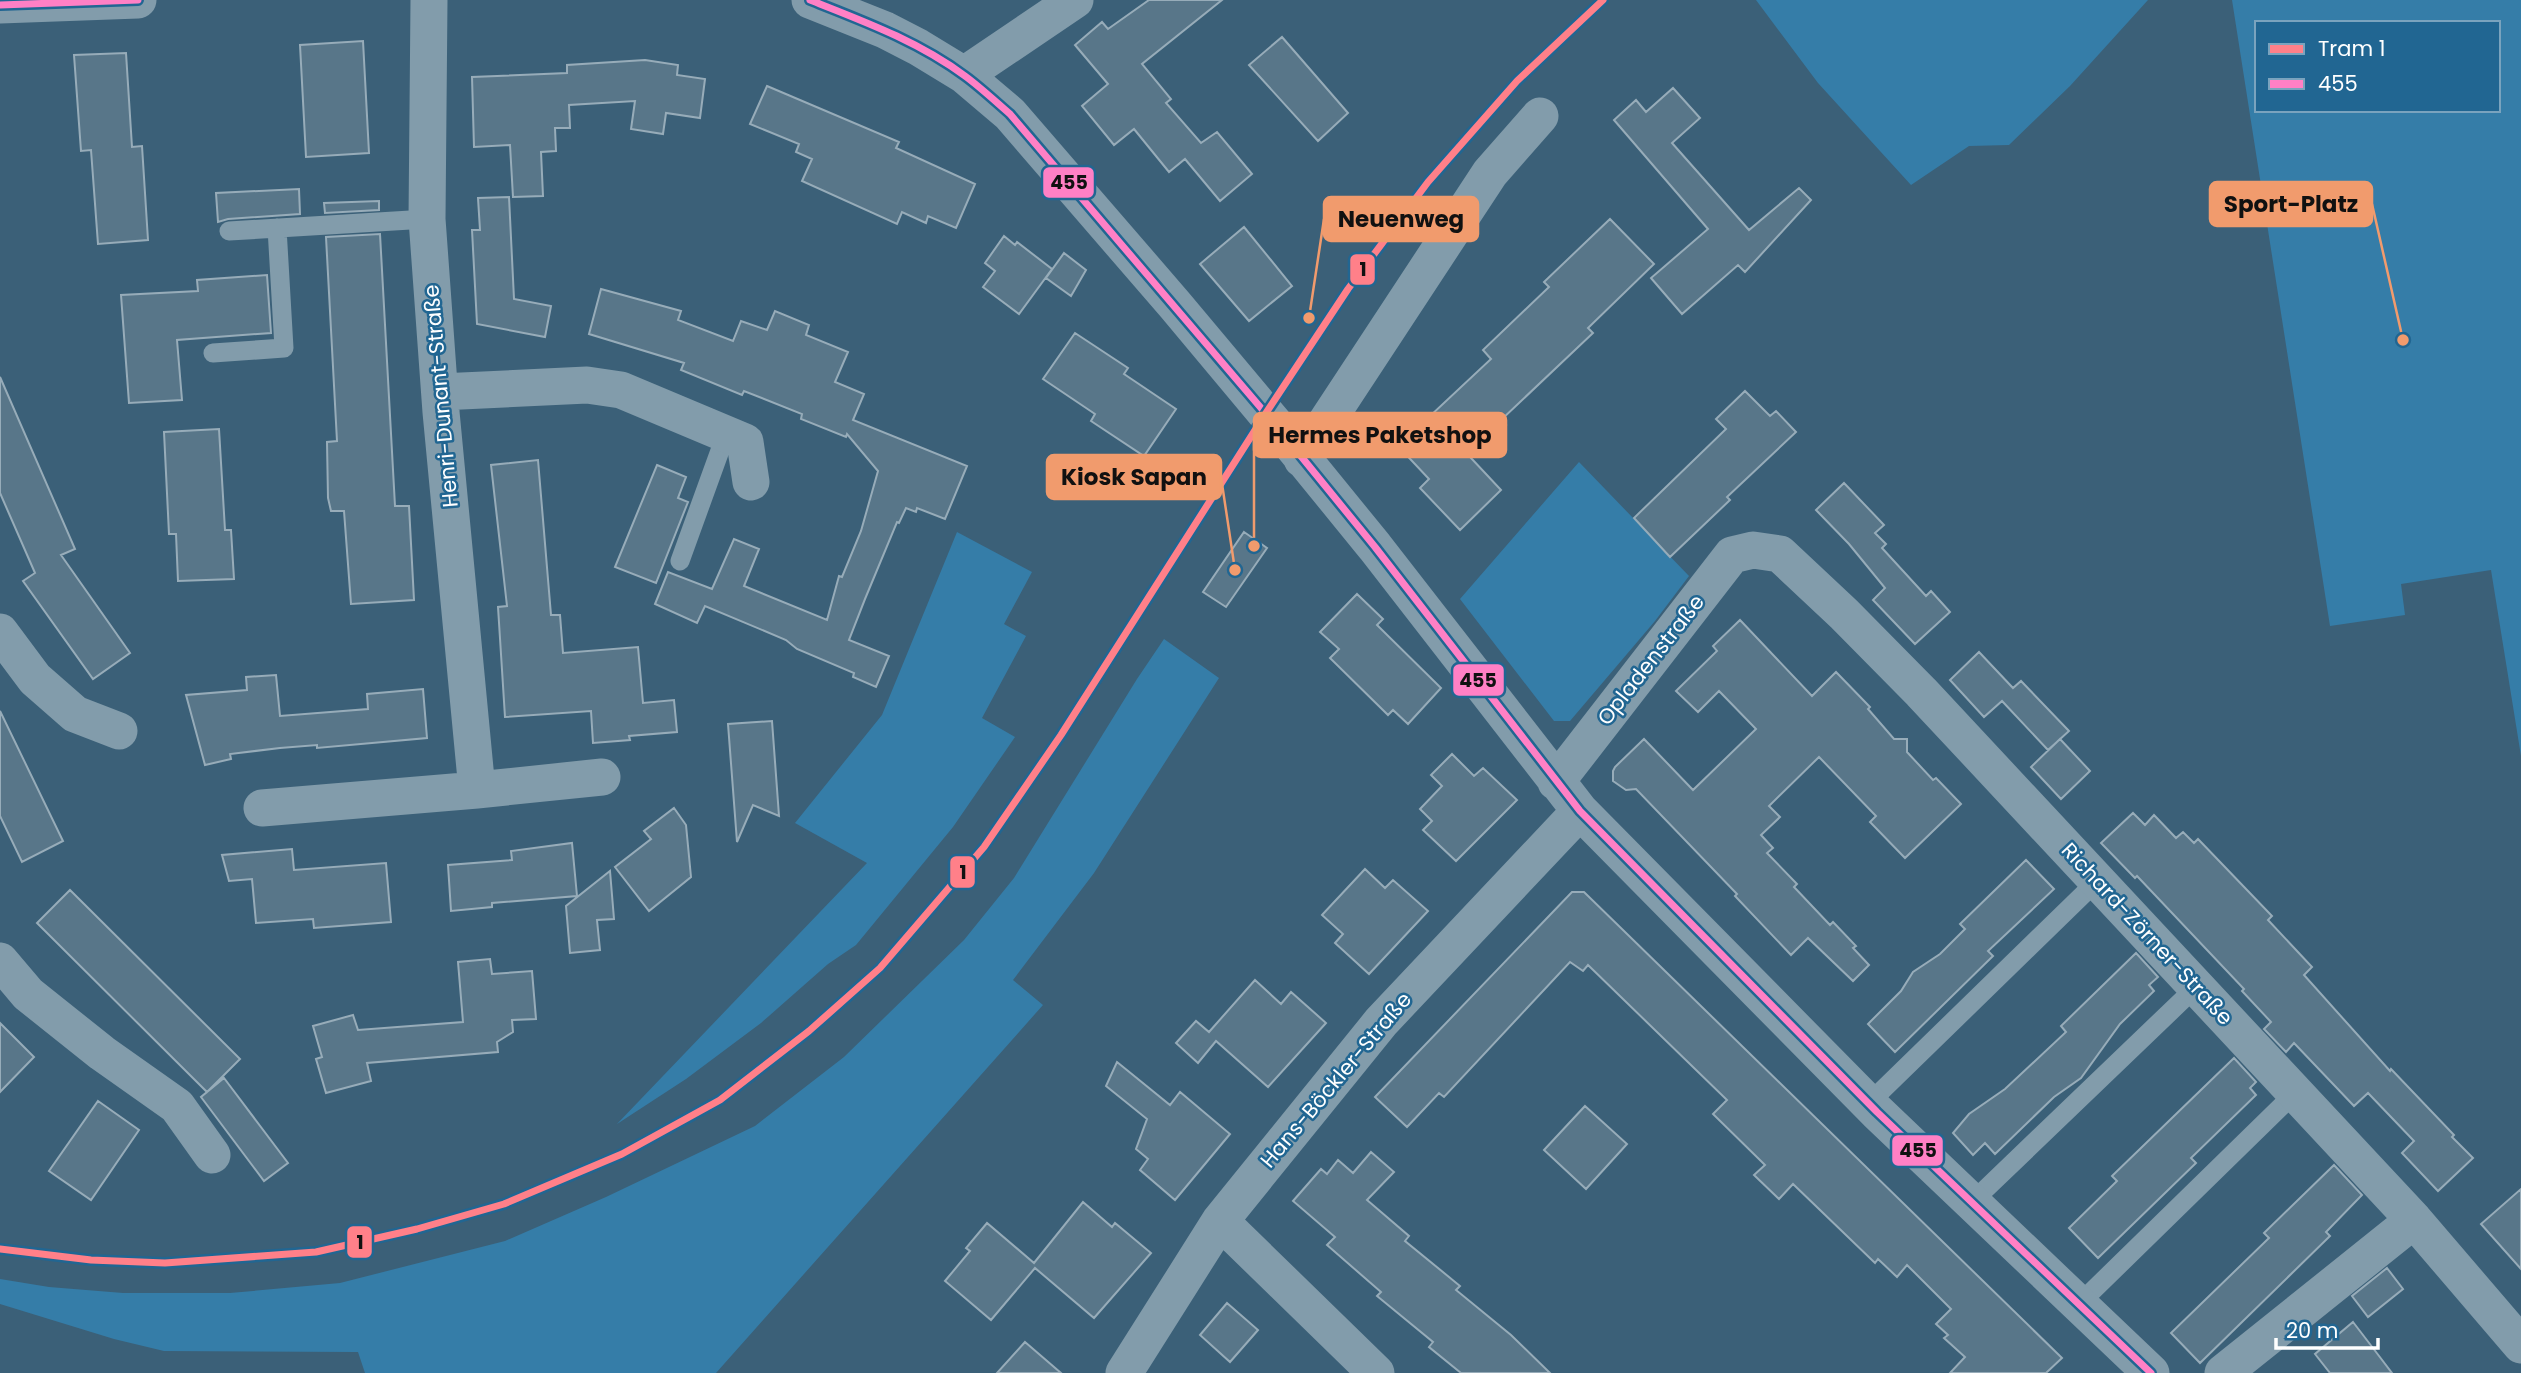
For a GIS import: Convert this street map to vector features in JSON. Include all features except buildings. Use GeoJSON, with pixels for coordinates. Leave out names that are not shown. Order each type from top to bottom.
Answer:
{"type":"FeatureCollection","features":[{"type":"Feature","properties":{"kind":"street"},"geometry":{"type":"LineString","coordinates":[[0,5],[138,0]]}},
{"type":"Feature","properties":{"kind":"street","name":"Henri-Dunant-Straße"},"geometry":{"type":"LineString","coordinates":[[429,0],[427,219],[440,393],[477,790]]}},
{"type":"Feature","properties":{"kind":"street"},"geometry":{"type":"LineString","coordinates":[[810,0],[886,30],[918,47],[964,75],[1010,114],[1187,319],[1375,547],[1580,811],[1869,1103],[2151,1373]]}},
{"type":"Feature","properties":{"kind":"street"},"geometry":{"type":"LineString","coordinates":[[964,75],[1075,0]]}},
{"type":"Feature","properties":{"kind":"street"},"geometry":{"type":"LineString","coordinates":[[1302,459],[1490,173],[1540,116]]}},
{"type":"Feature","properties":{"kind":"street"},"geometry":{"type":"LineString","coordinates":[[440,393],[587,385],[621,390],[745,442],[751,482]]}},
{"type":"Feature","properties":{"kind":"street","name":"Opladenstraße"},"geometry":{"type":"LineString","coordinates":[[1556,782],[1732,555],[1753,550]]}},
{"type":"Feature","properties":{"kind":"street","name":"Richard-Zörner-Straße"},"geometry":{"type":"LineString","coordinates":[[1753,550],[1780,554],[1921,692],[2414,1220],[2521,1345]]}},
{"type":"Feature","properties":{"kind":"street"},"geometry":{"type":"LineString","coordinates":[[0,632],[35,679],[75,714],[120,731]]}},
{"type":"Feature","properties":{"kind":"street"},"geometry":{"type":"LineString","coordinates":[[262,807],[602,777]]}},
{"type":"Feature","properties":{"kind":"street","name":"Hans-Böckler-Straße"},"geometry":{"type":"LineString","coordinates":[[1124,1373],[1220,1221],[1381,1022],[1580,811]]}},
{"type":"Feature","properties":{"kind":"street"},"geometry":{"type":"LineString","coordinates":[[0,961],[28,994],[102,1053],[177,1106],[212,1155]]}},
{"type":"Feature","properties":{"kind":"street"},"geometry":{"type":"LineString","coordinates":[[2224,1373],[2414,1220]]}},
{"type":"Feature","properties":{"kind":"street"},"geometry":{"type":"LineString","coordinates":[[1220,1221],[1376,1373]]}},
{"type":"Feature","properties":{"kind":"lane"},"geometry":{"type":"LineString","coordinates":[[229,231],[427,219]]}},
{"type":"Feature","properties":{"kind":"lane"},"geometry":{"type":"LineString","coordinates":[[213,353],[284,348],[277,228]]}},
{"type":"Feature","properties":{"kind":"lane"},"geometry":{"type":"LineString","coordinates":[[680,561],[726,433]]}},
{"type":"Feature","properties":{"kind":"lane"},"geometry":{"type":"LineString","coordinates":[[1869,1103],[2097,881]]}},
{"type":"Feature","properties":{"kind":"lane"},"geometry":{"type":"LineString","coordinates":[[1972,1202],[2196,987]]}},
{"type":"Feature","properties":{"kind":"lane"},"geometry":{"type":"LineString","coordinates":[[2079,1304],[2295,1093]]}},
{"type":"Feature","properties":{"kind":"shaded area"},"geometry":{"type":"Polygon","coordinates":[[[1756,0],[2148,0],[2070,86],[2009,145],[1969,146],[1911,185],[1818,83],[1756,0]]]}},
{"type":"Feature","properties":{"kind":"shaded area"},"geometry":{"type":"Polygon","coordinates":[[[2232,0],[2521,0],[2521,756],[2491,570],[2401,584],[2405,615],[2330,626],[2232,0]]]}},
{"type":"Feature","properties":{"kind":"shaded area"},"geometry":{"type":"Polygon","coordinates":[[[1579,462],[1689,576],[1655,621],[1570,721],[1554,721],[1460,599],[1579,462]]]}},
{"type":"Feature","properties":{"kind":"shaded area"},"geometry":{"type":"Polygon","coordinates":[[[957,532],[1032,572],[1004,624],[1026,636],[982,718],[1015,737],[953,827],[856,945],[828,964],[761,1023],[686,1079],[617,1124],[867,863],[795,823],[882,715],[957,532]]]}},
{"type":"Feature","properties":{"kind":"shaded area"},"geometry":{"type":"Polygon","coordinates":[[[1164,639],[1219,678],[1094,873],[1013,980],[1043,1005],[716,1373],[365,1373],[358,1352],[164,1351],[114,1339],[0,1304],[0,1279],[49,1287],[123,1293],[230,1293],[340,1283],[505,1241],[606,1197],[755,1126],[844,1057],[964,940],[1014,878],[1164,639]]]}},
{"type":"Feature","properties":{"kind":"tram line","name":"1"},"geometry":{"type":"LineString","coordinates":[[0,1249],[91,1260],[165,1263],[316,1252],[417,1229],[504,1204],[622,1154],[720,1100],[809,1031],[880,968],[984,847],[1061,735],[1348,289],[1428,182],[1517,81],[1603,0]]}},
{"type":"Feature","properties":{"kind":"transit line","name":"455"},"geometry":{"type":"LineString","coordinates":[[0,5],[138,0]]}},
{"type":"Feature","properties":{"kind":"transit line","name":"455"},"geometry":{"type":"LineString","coordinates":[[810,0],[928,52],[965,76],[1010,114],[1278,428],[1375,547],[1580,811],[1877,1112],[2151,1373]]}},
{"type":"Feature","properties":{"kind":"place","name":"Neuenweg"},"geometry":{"type":"Point","coordinates":[1309,318]}},
{"type":"Feature","properties":{"kind":"place","name":"Sport-Platz"},"geometry":{"type":"Point","coordinates":[2403,340]}},
{"type":"Feature","properties":{"kind":"place","name":"Hermes Paketshop"},"geometry":{"type":"Point","coordinates":[1254,546]}},
{"type":"Feature","properties":{"kind":"place","name":"Kiosk Sapan"},"geometry":{"type":"Point","coordinates":[1235,570]}}]}
